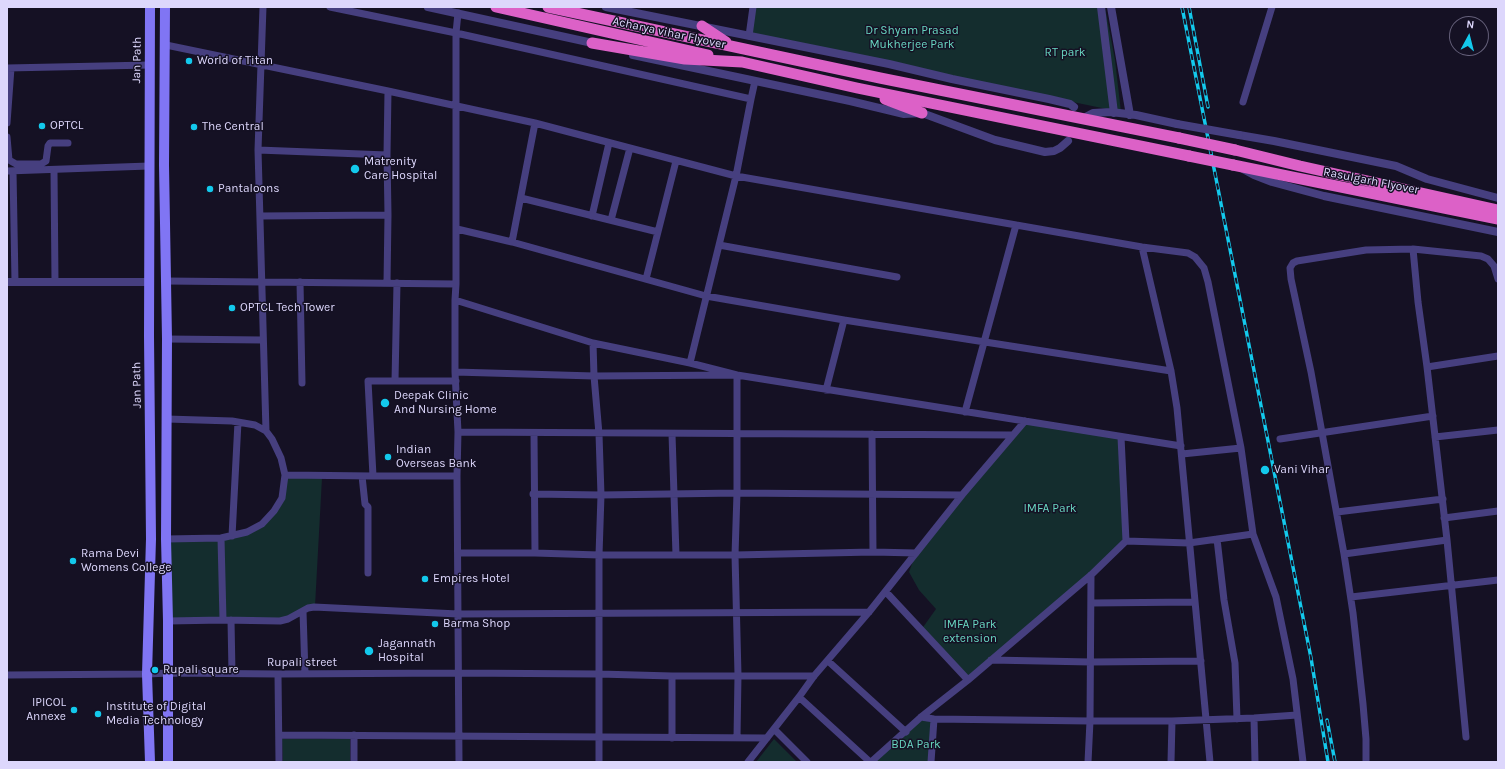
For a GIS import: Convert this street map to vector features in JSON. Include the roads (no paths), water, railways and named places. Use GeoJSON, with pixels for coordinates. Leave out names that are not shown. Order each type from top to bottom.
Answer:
{"type":"FeatureCollection","features":[{"type":"Feature","properties":{"kind":"highway","name":"Acharya vihar Flyover"},"geometry":{"type":"LineString","coordinates":[[496,7],[742,62]]}},
{"type":"Feature","properties":{"kind":"highway","name":"Acharya vihar Flyover"},"geometry":{"type":"LineString","coordinates":[[548,7],[880,78],[1082,119]]}},
{"type":"Feature","properties":{"kind":"highway"},"geometry":{"type":"LineString","coordinates":[[702,26],[732,46]]}},
{"type":"Feature","properties":{"kind":"highway"},"geometry":{"type":"LineString","coordinates":[[592,43],[685,59],[742,62],[857,88],[922,113]]}},
{"type":"Feature","properties":{"kind":"highway","name":"Rasulgarh Flyover"},"geometry":{"type":"LineString","coordinates":[[857,88],[1498,219]]}},
{"type":"Feature","properties":{"kind":"highway","name":"Rasulgarh Flyover"},"geometry":{"type":"LineString","coordinates":[[1082,119],[1234,150],[1498,210]]}},
{"type":"Feature","properties":{"kind":"main road","name":"Jan Path"},"geometry":{"type":"LineString","coordinates":[[150,7],[149,282],[151,539],[148,674],[150,762]]}},
{"type":"Feature","properties":{"kind":"main road"},"geometry":{"type":"LineString","coordinates":[[165,7],[166,45],[164,164],[167,419],[166,539],[169,673],[168,762]]}},
{"type":"Feature","properties":{"kind":"street"},"geometry":{"type":"LineString","coordinates":[[166,539],[221,538],[247,532],[262,524],[274,511],[282,498],[285,475],[277,448],[266,430],[258,150],[263,7]]}},
{"type":"Feature","properties":{"kind":"street"},"geometry":{"type":"LineString","coordinates":[[330,7],[456,33],[751,99]]}},
{"type":"Feature","properties":{"kind":"street"},"geometry":{"type":"LineString","coordinates":[[428,7],[592,43],[644,58],[850,101],[904,114],[922,113],[995,140],[1045,152],[1054,151],[1068,141]]}},
{"type":"Feature","properties":{"kind":"street"},"geometry":{"type":"LineString","coordinates":[[610,7],[1049,98],[1070,104],[1074,107]]}},
{"type":"Feature","properties":{"kind":"street"},"geometry":{"type":"LineString","coordinates":[[749,36],[753,7]]}},
{"type":"Feature","properties":{"kind":"street"},"geometry":{"type":"LineString","coordinates":[[1101,7],[1114,113]]}},
{"type":"Feature","properties":{"kind":"street"},"geometry":{"type":"LineString","coordinates":[[1111,7],[1130,115]]}},
{"type":"Feature","properties":{"kind":"street"},"geometry":{"type":"LineString","coordinates":[[1243,102],[1272,7]]}},
{"type":"Feature","properties":{"kind":"street"},"geometry":{"type":"LineString","coordinates":[[458,13],[456,33],[457,229],[455,372],[458,432],[456,476],[458,552],[457,673],[459,762]]}},
{"type":"Feature","properties":{"kind":"street"},"geometry":{"type":"LineString","coordinates":[[166,45],[456,105],[534,123],[736,176],[1142,247],[1188,253],[1195,257],[1204,268],[1208,282],[1241,448],[1253,534],[1276,597],[1293,679],[1302,762]]}},
{"type":"Feature","properties":{"kind":"street"},"geometry":{"type":"LineString","coordinates":[[7,123],[9,68],[150,65]]}},
{"type":"Feature","properties":{"kind":"street"},"geometry":{"type":"LineString","coordinates":[[690,363],[736,176],[755,81]]}},
{"type":"Feature","properties":{"kind":"street"},"geometry":{"type":"LineString","coordinates":[[387,283],[388,91]]}},
{"type":"Feature","properties":{"kind":"street"},"geometry":{"type":"LineString","coordinates":[[1082,119],[1094,113],[1114,113],[1274,141],[1396,166],[1427,179],[1498,198]]}},
{"type":"Feature","properties":{"kind":"street"},"geometry":{"type":"LineString","coordinates":[[512,242],[534,123]]}},
{"type":"Feature","properties":{"kind":"street"},"geometry":{"type":"LineString","coordinates":[[7,136],[8,160],[16,164],[41,164],[46,161],[48,146],[50,143],[68,143]]}},
{"type":"Feature","properties":{"kind":"street"},"geometry":{"type":"LineString","coordinates":[[592,216],[609,143]]}},
{"type":"Feature","properties":{"kind":"street"},"geometry":{"type":"LineString","coordinates":[[612,220],[630,148]]}},
{"type":"Feature","properties":{"kind":"street"},"geometry":{"type":"LineString","coordinates":[[258,150],[387,155]]}},
{"type":"Feature","properties":{"kind":"street"},"geometry":{"type":"LineString","coordinates":[[646,279],[676,161]]}},
{"type":"Feature","properties":{"kind":"street"},"geometry":{"type":"LineString","coordinates":[[149,166],[10,171],[11,282],[149,282]]}},
{"type":"Feature","properties":{"kind":"street"},"geometry":{"type":"LineString","coordinates":[[1236,166],[1272,182],[1324,196],[1498,232]]}},
{"type":"Feature","properties":{"kind":"street"},"geometry":{"type":"LineString","coordinates":[[54,170],[55,282]]}},
{"type":"Feature","properties":{"kind":"street"},"geometry":{"type":"LineString","coordinates":[[521,198],[658,232]]}},
{"type":"Feature","properties":{"kind":"street"},"geometry":{"type":"LineString","coordinates":[[260,216],[388,215]]}},
{"type":"Feature","properties":{"kind":"street"},"geometry":{"type":"LineString","coordinates":[[965,412],[1016,225]]}},
{"type":"Feature","properties":{"kind":"street"},"geometry":{"type":"LineString","coordinates":[[457,229],[512,242],[706,296],[844,320],[1171,371]]}},
{"type":"Feature","properties":{"kind":"street"},"geometry":{"type":"LineString","coordinates":[[720,245],[897,277]]}},
{"type":"Feature","properties":{"kind":"street"},"geometry":{"type":"LineString","coordinates":[[1142,247],[1171,371],[1177,408],[1210,762]]}},
{"type":"Feature","properties":{"kind":"street"},"geometry":{"type":"LineString","coordinates":[[1413,249],[1418,302],[1443,498],[1444,518],[1448,540],[1466,738]]}},
{"type":"Feature","properties":{"kind":"street"},"geometry":{"type":"LineString","coordinates":[[1366,762],[1363,704],[1351,597],[1337,512],[1290,268],[1293,263],[1297,261],[1366,250],[1413,249],[1481,256],[1488,259],[1494,266],[1498,279]]}},
{"type":"Feature","properties":{"kind":"street"},"geometry":{"type":"LineString","coordinates":[[166,281],[456,284]]}},
{"type":"Feature","properties":{"kind":"street"},"geometry":{"type":"LineString","coordinates":[[300,282],[302,383]]}},
{"type":"Feature","properties":{"kind":"street"},"geometry":{"type":"LineString","coordinates":[[395,381],[397,283]]}},
{"type":"Feature","properties":{"kind":"street"},"geometry":{"type":"LineString","coordinates":[[456,300],[593,343],[690,363],[736,375],[1181,446]]}},
{"type":"Feature","properties":{"kind":"street"},"geometry":{"type":"LineString","coordinates":[[826,390],[844,320]]}},
{"type":"Feature","properties":{"kind":"street"},"geometry":{"type":"LineString","coordinates":[[166,339],[264,340]]}},
{"type":"Feature","properties":{"kind":"street"},"geometry":{"type":"LineString","coordinates":[[593,343],[600,495],[599,762]]}},
{"type":"Feature","properties":{"kind":"street"},"geometry":{"type":"LineString","coordinates":[[1427,367],[1498,356]]}},
{"type":"Feature","properties":{"kind":"street"},"geometry":{"type":"LineString","coordinates":[[455,372],[594,376],[736,375]]}},
{"type":"Feature","properties":{"kind":"street"},"geometry":{"type":"LineString","coordinates":[[736,375],[737,493],[735,555],[738,675],[737,738]]}},
{"type":"Feature","properties":{"kind":"street"},"geometry":{"type":"LineString","coordinates":[[373,476],[368,381],[456,381]]}},
{"type":"Feature","properties":{"kind":"street"},"geometry":{"type":"LineString","coordinates":[[1280,439],[1433,416]]}},
{"type":"Feature","properties":{"kind":"street"},"geometry":{"type":"LineString","coordinates":[[167,419],[238,422],[255,425],[266,430]]}},
{"type":"Feature","properties":{"kind":"street"},"geometry":{"type":"LineString","coordinates":[[748,762],[814,676],[886,592],[962,495],[1025,421]]}},
{"type":"Feature","properties":{"kind":"street"},"geometry":{"type":"LineString","coordinates":[[232,536],[238,422]]}},
{"type":"Feature","properties":{"kind":"street"},"geometry":{"type":"LineString","coordinates":[[1435,437],[1498,430]]}},
{"type":"Feature","properties":{"kind":"street"},"geometry":{"type":"LineString","coordinates":[[458,432],[534,434],[737,433],[1012,435]]}},
{"type":"Feature","properties":{"kind":"street"},"geometry":{"type":"LineString","coordinates":[[534,434],[535,553]]}},
{"type":"Feature","properties":{"kind":"street"},"geometry":{"type":"LineString","coordinates":[[672,434],[676,555]]}},
{"type":"Feature","properties":{"kind":"street"},"geometry":{"type":"LineString","coordinates":[[872,434],[873,552]]}},
{"type":"Feature","properties":{"kind":"street"},"geometry":{"type":"LineString","coordinates":[[799,697],[870,762],[1091,575],[1126,540],[1121,437]]}},
{"type":"Feature","properties":{"kind":"street"},"geometry":{"type":"LineString","coordinates":[[1182,454],[1241,448]]}},
{"type":"Feature","properties":{"kind":"street"},"geometry":{"type":"LineString","coordinates":[[285,475],[456,476]]}},
{"type":"Feature","properties":{"kind":"street"},"geometry":{"type":"LineString","coordinates":[[362,476],[365,504],[368,507],[368,573]]}},
{"type":"Feature","properties":{"kind":"street"},"geometry":{"type":"LineString","coordinates":[[534,494],[600,495],[737,493],[962,495]]}},
{"type":"Feature","properties":{"kind":"street"},"geometry":{"type":"LineString","coordinates":[[1337,512],[1443,498]]}},
{"type":"Feature","properties":{"kind":"street"},"geometry":{"type":"LineString","coordinates":[[1444,518],[1498,511]]}},
{"type":"Feature","properties":{"kind":"street"},"geometry":{"type":"LineString","coordinates":[[1126,540],[1189,544],[1253,534]]}},
{"type":"Feature","properties":{"kind":"street"},"geometry":{"type":"LineString","coordinates":[[221,538],[223,620]]}},
{"type":"Feature","properties":{"kind":"street"},"geometry":{"type":"LineString","coordinates":[[1217,539],[1224,600],[1234,663],[1237,719]]}},
{"type":"Feature","properties":{"kind":"street"},"geometry":{"type":"LineString","coordinates":[[1344,554],[1448,540]]}},
{"type":"Feature","properties":{"kind":"street"},"geometry":{"type":"LineString","coordinates":[[458,552],[599,555],[735,555],[873,552],[916,553]]}},
{"type":"Feature","properties":{"kind":"street"},"geometry":{"type":"LineString","coordinates":[[1088,762],[1091,662],[1091,575]]}},
{"type":"Feature","properties":{"kind":"street"},"geometry":{"type":"LineString","coordinates":[[1351,597],[1498,580]]}},
{"type":"Feature","properties":{"kind":"street"},"geometry":{"type":"LineString","coordinates":[[886,592],[968,680]]}},
{"type":"Feature","properties":{"kind":"street"},"geometry":{"type":"LineString","coordinates":[[1091,603],[1195,602]]}},
{"type":"Feature","properties":{"kind":"street"},"geometry":{"type":"LineString","coordinates":[[168,621],[280,621],[314,607],[458,614],[869,612]]}},
{"type":"Feature","properties":{"kind":"street"},"geometry":{"type":"LineString","coordinates":[[303,611],[305,674]]}},
{"type":"Feature","properties":{"kind":"street"},"geometry":{"type":"LineString","coordinates":[[231,620],[232,673]]}},
{"type":"Feature","properties":{"kind":"street"},"geometry":{"type":"LineString","coordinates":[[991,660],[1091,662],[1200,661]]}},
{"type":"Feature","properties":{"kind":"street"},"geometry":{"type":"LineString","coordinates":[[828,661],[906,732]]}},
{"type":"Feature","properties":{"kind":"street","name":"Rupali street"},"geometry":{"type":"LineString","coordinates":[[7,675],[169,673],[457,673],[814,676]]}},
{"type":"Feature","properties":{"kind":"street"},"geometry":{"type":"LineString","coordinates":[[278,674],[279,762]]}},
{"type":"Feature","properties":{"kind":"street"},"geometry":{"type":"LineString","coordinates":[[672,676],[672,738]]}},
{"type":"Feature","properties":{"kind":"street"},"geometry":{"type":"LineString","coordinates":[[921,718],[1172,721],[1297,715]]}},
{"type":"Feature","properties":{"kind":"street"},"geometry":{"type":"LineString","coordinates":[[1254,718],[1256,762]]}},
{"type":"Feature","properties":{"kind":"street"},"geometry":{"type":"LineString","coordinates":[[931,762],[934,719]]}},
{"type":"Feature","properties":{"kind":"street"},"geometry":{"type":"LineString","coordinates":[[1171,762],[1172,721]]}},
{"type":"Feature","properties":{"kind":"street"},"geometry":{"type":"LineString","coordinates":[[774,729],[807,762]]}},
{"type":"Feature","properties":{"kind":"street"},"geometry":{"type":"LineString","coordinates":[[279,735],[767,738]]}},
{"type":"Feature","properties":{"kind":"street"},"geometry":{"type":"LineString","coordinates":[[354,735],[354,762]]}},
{"type":"Feature","properties":{"kind":"railway"},"geometry":{"type":"LineString","coordinates":[[1182,7],[1311,658],[1328,762]]}},
{"type":"Feature","properties":{"kind":"railway"},"geometry":{"type":"LineString","coordinates":[[1189,7],[1208,107]]}},
{"type":"Feature","properties":{"kind":"railway"},"geometry":{"type":"LineString","coordinates":[[1327,720],[1335,762]]}},
{"type":"Feature","properties":{"kind":"place","name":"World of Titan"},"geometry":{"type":"Point","coordinates":[189,61]}},
{"type":"Feature","properties":{"kind":"place","name":"OPTCL"},"geometry":{"type":"Point","coordinates":[42,126]}},
{"type":"Feature","properties":{"kind":"place","name":"The Central"},"geometry":{"type":"Point","coordinates":[194,127]}},
{"type":"Feature","properties":{"kind":"place","name":"Matrenity Care Hospital"},"geometry":{"type":"Point","coordinates":[355,169]}},
{"type":"Feature","properties":{"kind":"place","name":"Pantaloons"},"geometry":{"type":"Point","coordinates":[210,189]}},
{"type":"Feature","properties":{"kind":"place","name":"OPTCL Tech Tower"},"geometry":{"type":"Point","coordinates":[232,308]}},
{"type":"Feature","properties":{"kind":"place","name":"Deepak Clinic And Nursing Home"},"geometry":{"type":"Point","coordinates":[385,403]}},
{"type":"Feature","properties":{"kind":"place","name":"Indian Overseas Bank"},"geometry":{"type":"Point","coordinates":[388,457]}},
{"type":"Feature","properties":{"kind":"place","name":"Vani Vihar"},"geometry":{"type":"Point","coordinates":[1265,470]}},
{"type":"Feature","properties":{"kind":"place","name":"Rama Devi Womens College"},"geometry":{"type":"Point","coordinates":[73,561]}},
{"type":"Feature","properties":{"kind":"place","name":"Empires Hotel"},"geometry":{"type":"Point","coordinates":[425,579]}},
{"type":"Feature","properties":{"kind":"place","name":"Barma Shop"},"geometry":{"type":"Point","coordinates":[435,624]}},
{"type":"Feature","properties":{"kind":"place","name":"Jagannath Hospital"},"geometry":{"type":"Point","coordinates":[369,651]}},
{"type":"Feature","properties":{"kind":"place","name":"Rupali square"},"geometry":{"type":"Point","coordinates":[155,670]}},
{"type":"Feature","properties":{"kind":"place","name":"IPICOL Annexe"},"geometry":{"type":"Point","coordinates":[74,710]}},
{"type":"Feature","properties":{"kind":"place","name":"Institute of Digital Media Technology"},"geometry":{"type":"Point","coordinates":[98,714]}},
{"type":"Feature","properties":{"kind":"park label","name":"Dr Shyam Prasad Mukherjee Park"},"geometry":{"type":"Point","coordinates":[912,38]}},
{"type":"Feature","properties":{"kind":"park label","name":"RT park"},"geometry":{"type":"Point","coordinates":[1065,53]}},
{"type":"Feature","properties":{"kind":"park label","name":"IMFA Park"},"geometry":{"type":"Point","coordinates":[1050,509]}},
{"type":"Feature","properties":{"kind":"park label","name":"IMFA Park extension"},"geometry":{"type":"Point","coordinates":[970,632]}},
{"type":"Feature","properties":{"kind":"park label","name":"BDA Park"},"geometry":{"type":"Point","coordinates":[916,745]}}]}
